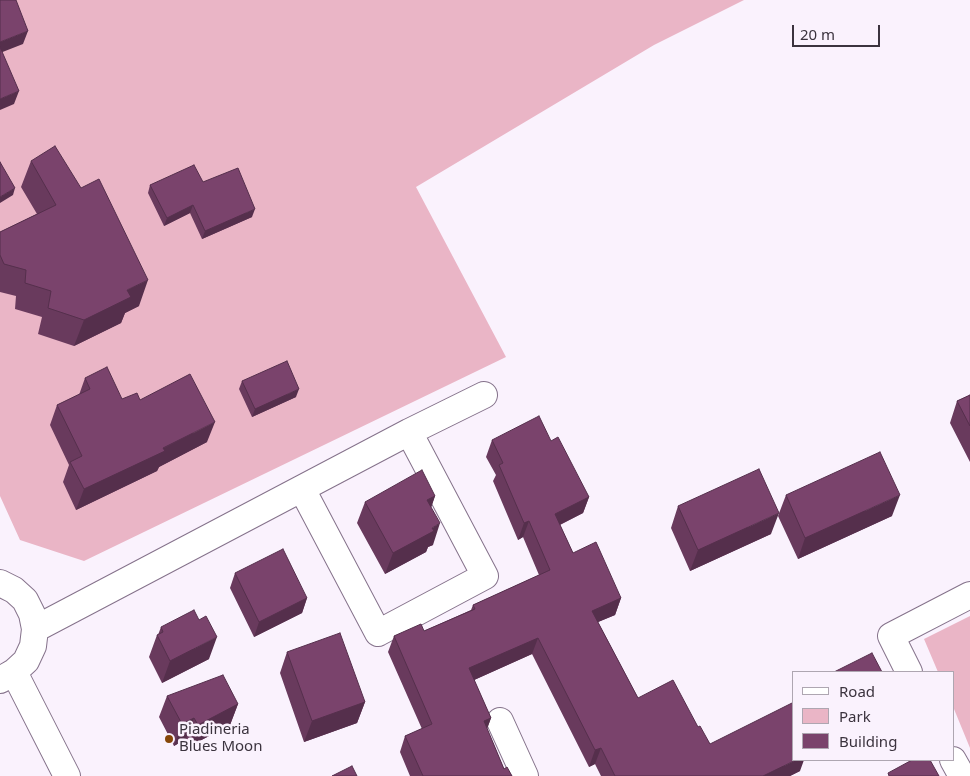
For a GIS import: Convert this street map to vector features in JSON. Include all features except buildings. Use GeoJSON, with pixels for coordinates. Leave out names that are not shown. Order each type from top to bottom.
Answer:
{"type":"FeatureCollection","features":[{"type":"Feature","properties":{"kind":"street"},"geometry":{"type":"LineString","coordinates":[[35,629],[409,432],[484,395]]}},
{"type":"Feature","properties":{"kind":"street"},"geometry":{"type":"LineString","coordinates":[[302,489],[378,633],[403,620],[485,576],[409,432]]}},
{"type":"Feature","properties":{"kind":"street"},"geometry":{"type":"LineString","coordinates":[[0,583],[14,590],[25,600],[32,614],[35,629],[33,646],[26,661],[7,676],[67,776]]}},
{"type":"Feature","properties":{"kind":"street"},"geometry":{"type":"LineString","coordinates":[[908,671],[891,636],[970,595]]}},
{"type":"Feature","properties":{"kind":"street"},"geometry":{"type":"LineString","coordinates":[[500,721],[525,776]]}},
{"type":"Feature","properties":{"kind":"street"},"geometry":{"type":"LineString","coordinates":[[954,761],[962,776]]}},
{"type":"Feature","properties":{"kind":"green space"},"geometry":{"type":"Polygon","coordinates":[[[0,0],[744,0],[654,45],[416,187],[506,357],[84,561],[20,540],[0,496],[0,0]]]}},
{"type":"Feature","properties":{"kind":"green space"},"geometry":{"type":"Polygon","coordinates":[[[970,616],[970,748],[955,711],[955,671],[938,671],[924,639],[970,616]]]}},
{"type":"Feature","properties":{"kind":"place","name":"Piadineria Blues Moon"},"geometry":{"type":"Point","coordinates":[169,739]}}]}
